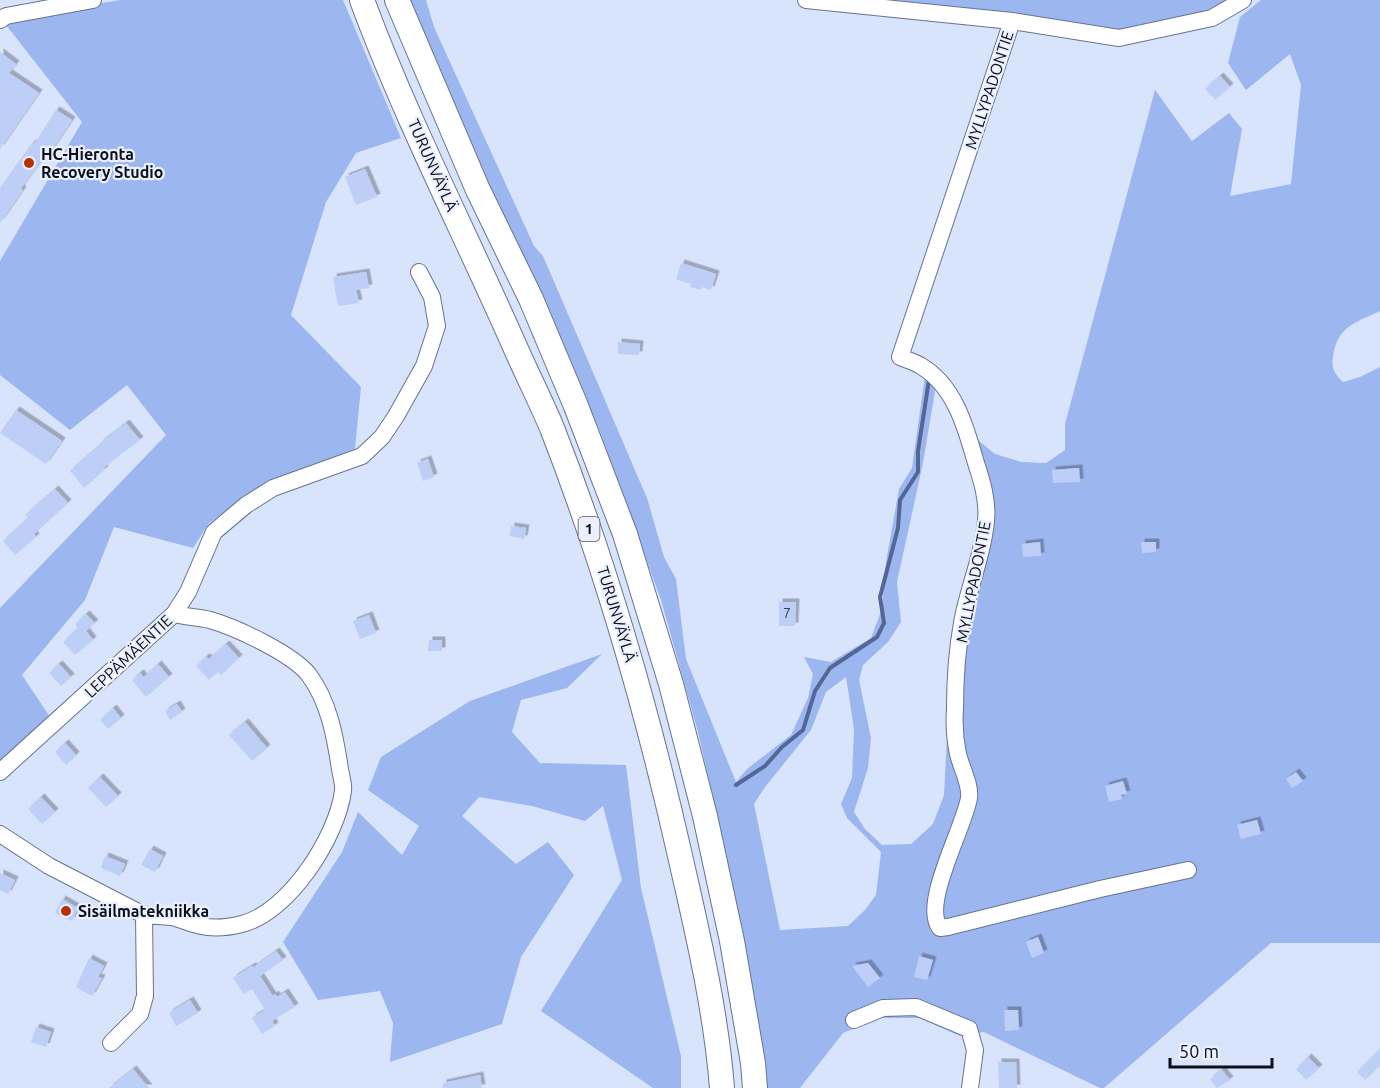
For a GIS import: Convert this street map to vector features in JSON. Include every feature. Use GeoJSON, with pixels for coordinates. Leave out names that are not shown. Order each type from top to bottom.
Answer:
{"type":"FeatureCollection","features":[{"type":"Feature","properties":{"kind":"highway","name":"TURUNVÄYLÄ"},"geometry":{"type":"LineString","coordinates":[[362,0],[374,34],[551,427],[597,550],[641,695],[674,827],[701,950],[722,1088]]}},
{"type":"Feature","properties":{"kind":"highway","name":"TURUNVÄYLÄ"},"geometry":{"type":"LineString","coordinates":[[397,0],[478,190],[531,299],[576,406],[625,534],[671,684],[705,816],[732,941],[755,1088]]}},
{"type":"Feature","properties":{"kind":"street"},"geometry":{"type":"LineString","coordinates":[[0,20],[6,16],[93,0]]}},
{"type":"Feature","properties":{"kind":"street"},"geometry":{"type":"LineString","coordinates":[[806,0],[1012,21],[1119,38],[1212,18],[1243,0]]}},
{"type":"Feature","properties":{"kind":"street","name":"MYLLYPADONTIE"},"geometry":{"type":"LineString","coordinates":[[1012,21],[900,357],[922,367],[938,381],[965,422],[985,501],[986,519],[982,548],[962,622],[955,709],[957,752],[969,795],[963,820],[939,882],[935,922],[940,928],[948,927],[1100,889],[1188,870]]}},
{"type":"Feature","properties":{"kind":"street","name":"LEPPÄMÄENTIE"},"geometry":{"type":"LineString","coordinates":[[0,772],[174,614],[188,592],[214,532],[246,505],[273,488],[362,456],[382,437],[424,366],[437,326],[432,297],[419,272]]}},
{"type":"Feature","properties":{"kind":"street"},"geometry":{"type":"LineString","coordinates":[[0,834],[49,866],[144,915],[180,919],[204,927],[243,924],[280,902],[295,886],[325,843],[337,818],[343,790],[328,711],[322,696],[308,673],[291,658],[232,627],[209,620],[174,614]]}},
{"type":"Feature","properties":{"kind":"street"},"geometry":{"type":"LineString","coordinates":[[111,1043],[140,1014],[146,996],[144,915]]}},
{"type":"Feature","properties":{"kind":"street"},"geometry":{"type":"LineString","coordinates":[[854,1020],[883,1008],[916,1007],[969,1029],[975,1050],[970,1088]]}},
{"type":"Feature","properties":{"kind":"shaded area"},"geometry":{"type":"Polygon","coordinates":[[[120,0],[343,0],[401,138],[356,153],[326,202],[291,315],[361,387],[355,449],[265,483],[209,523],[193,548],[114,527],[85,600],[22,675],[50,717],[0,762],[0,608],[166,435],[127,385],[70,430],[0,375],[0,261],[82,122],[6,25],[27,16],[120,0]]]}},
{"type":"Feature","properties":{"kind":"shaded area"},"geometry":{"type":"Polygon","coordinates":[[[407,0],[426,0],[434,27],[534,246],[543,256],[647,498],[664,557],[676,579],[686,659],[736,782],[747,769],[791,735],[808,698],[813,674],[804,657],[831,662],[871,638],[882,609],[886,562],[899,489],[912,468],[925,376],[936,385],[923,463],[897,582],[901,622],[888,642],[863,665],[859,680],[871,738],[868,768],[854,812],[865,829],[882,845],[911,844],[933,824],[944,795],[947,674],[958,616],[981,525],[973,436],[995,454],[1021,462],[1046,463],[1065,450],[1065,424],[1155,90],[1192,141],[1229,113],[1242,129],[1230,196],[1291,184],[1301,85],[1290,54],[1246,90],[1228,63],[1240,17],[1261,0],[1380,0],[1380,311],[1355,323],[1343,332],[1335,347],[1333,365],[1334,371],[1343,382],[1380,367],[1380,943],[1271,943],[1104,1088],[984,1032],[960,1036],[919,1018],[880,1018],[843,1033],[800,1088],[764,1088],[746,953],[725,850],[698,732],[661,600],[599,429],[545,306],[482,174],[407,0]],[[846,677],[826,692],[811,730],[754,804],[780,930],[848,926],[865,910],[876,895],[881,852],[847,818],[841,804],[852,778],[854,729],[846,677]]]}},
{"type":"Feature","properties":{"kind":"shaded area"},"geometry":{"type":"Polygon","coordinates":[[[852,0],[1234,0],[1197,15],[1117,30],[852,0]]]}},
{"type":"Feature","properties":{"kind":"shaded area"},"geometry":{"type":"Polygon","coordinates":[[[602,654],[567,688],[521,700],[512,732],[540,763],[626,765],[641,888],[681,1056],[681,1088],[653,1088],[541,1011],[622,880],[603,806],[585,821],[532,806],[479,797],[462,816],[516,864],[548,842],[574,875],[521,957],[502,1024],[390,1062],[393,1023],[380,991],[318,1000],[283,942],[342,852],[358,812],[402,855],[419,826],[368,790],[381,757],[470,701],[602,654]]]}},
{"type":"Feature","properties":{"kind":"building"},"geometry":{"type":"Polygon","coordinates":[[[0,52],[16,64],[9,73],[39,93],[0,149],[0,52]]]}},
{"type":"Feature","properties":{"kind":"building"},"geometry":{"type":"Polygon","coordinates":[[[1220,76],[1230,87],[1215,100],[1205,89],[1220,76]]]}},
{"type":"Feature","properties":{"kind":"building"},"geometry":{"type":"Polygon","coordinates":[[[56,110],[72,120],[52,150],[50,149],[21,188],[23,190],[0,223],[0,188],[32,143],[34,144],[56,110]]]}},
{"type":"Feature","properties":{"kind":"building"},"geometry":{"type":"Polygon","coordinates":[[[365,169],[377,197],[356,205],[345,177],[365,169]]]}},
{"type":"Feature","properties":{"kind":"building"},"geometry":{"type":"Polygon","coordinates":[[[681,263],[716,274],[711,290],[690,287],[691,284],[676,279],[681,263]]]}},
{"type":"Feature","properties":{"kind":"building"},"geometry":{"type":"Polygon","coordinates":[[[366,272],[369,288],[356,290],[359,303],[338,306],[333,277],[366,272]]]}},
{"type":"Feature","properties":{"kind":"building"},"geometry":{"type":"Polygon","coordinates":[[[618,342],[640,344],[639,355],[618,354],[618,342]]]}},
{"type":"Feature","properties":{"kind":"building"},"geometry":{"type":"Polygon","coordinates":[[[16,410],[62,441],[46,464],[0,433],[16,410]]]}},
{"type":"Feature","properties":{"kind":"building"},"geometry":{"type":"Polygon","coordinates":[[[126,423],[140,440],[104,467],[105,469],[84,488],[70,471],[126,423]]]}},
{"type":"Feature","properties":{"kind":"building"},"geometry":{"type":"Polygon","coordinates":[[[428,459],[434,477],[423,481],[417,463],[428,459]]]}},
{"type":"Feature","properties":{"kind":"building"},"geometry":{"type":"Polygon","coordinates":[[[1079,468],[1080,482],[1053,483],[1052,470],[1079,468]]]}},
{"type":"Feature","properties":{"kind":"building"},"geometry":{"type":"Polygon","coordinates":[[[55,489],[68,503],[34,534],[36,537],[15,555],[3,541],[28,518],[25,515],[55,489]]]}},
{"type":"Feature","properties":{"kind":"building"},"geometry":{"type":"Polygon","coordinates":[[[511,526],[526,528],[524,539],[510,536],[511,526]]]}},
{"type":"Feature","properties":{"kind":"building"},"geometry":{"type":"Polygon","coordinates":[[[1040,542],[1041,556],[1023,557],[1022,544],[1040,542]]]}},
{"type":"Feature","properties":{"kind":"building"},"geometry":{"type":"Polygon","coordinates":[[[1141,542],[1156,542],[1156,552],[1142,553],[1141,542]]]}},
{"type":"Feature","properties":{"kind":"building"},"geometry":{"type":"Polygon","coordinates":[[[779,602],[796,602],[795,626],[779,626],[779,602]]]}},
{"type":"Feature","properties":{"kind":"building"},"geometry":{"type":"Polygon","coordinates":[[[86,614],[95,623],[86,631],[93,640],[75,655],[63,642],[78,628],[75,624],[86,614]]]}},
{"type":"Feature","properties":{"kind":"building"},"geometry":{"type":"Polygon","coordinates":[[[369,615],[376,633],[360,639],[353,621],[369,615]]]}},
{"type":"Feature","properties":{"kind":"building"},"geometry":{"type":"Polygon","coordinates":[[[429,640],[442,640],[442,651],[428,651],[429,640]]]}},
{"type":"Feature","properties":{"kind":"building"},"geometry":{"type":"Polygon","coordinates":[[[226,644],[239,658],[221,675],[218,672],[209,680],[196,666],[206,657],[209,659],[226,644]]]}},
{"type":"Feature","properties":{"kind":"building"},"geometry":{"type":"Polygon","coordinates":[[[59,664],[71,677],[61,686],[49,673],[59,664]]]}},
{"type":"Feature","properties":{"kind":"building"},"geometry":{"type":"Polygon","coordinates":[[[158,664],[169,677],[146,697],[132,680],[140,673],[144,677],[158,664]]]}},
{"type":"Feature","properties":{"kind":"building"},"geometry":{"type":"Polygon","coordinates":[[[177,704],[182,712],[170,720],[165,711],[177,704]]]}},
{"type":"Feature","properties":{"kind":"building"},"geometry":{"type":"Polygon","coordinates":[[[113,708],[121,718],[108,729],[100,720],[113,708]]]}},
{"type":"Feature","properties":{"kind":"building"},"geometry":{"type":"Polygon","coordinates":[[[245,722],[267,748],[252,761],[229,735],[245,722]]]}},
{"type":"Feature","properties":{"kind":"building"},"geometry":{"type":"Polygon","coordinates":[[[65,743],[76,755],[66,765],[55,752],[65,743]]]}},
{"type":"Feature","properties":{"kind":"building"},"geometry":{"type":"Polygon","coordinates":[[[1296,772],[1303,781],[1292,788],[1286,779],[1296,772]]]}},
{"type":"Feature","properties":{"kind":"building"},"geometry":{"type":"Polygon","coordinates":[[[100,777],[118,796],[106,807],[88,788],[100,777]]]}},
{"type":"Feature","properties":{"kind":"building"},"geometry":{"type":"Polygon","coordinates":[[[1123,781],[1127,794],[1121,795],[1122,799],[1109,802],[1105,786],[1123,781]]]}},
{"type":"Feature","properties":{"kind":"building"},"geometry":{"type":"Polygon","coordinates":[[[41,797],[55,812],[42,824],[28,809],[41,797]]]}},
{"type":"Feature","properties":{"kind":"building"},"geometry":{"type":"Polygon","coordinates":[[[1257,820],[1261,834],[1241,839],[1237,825],[1257,820]]]}},
{"type":"Feature","properties":{"kind":"building"},"geometry":{"type":"Polygon","coordinates":[[[150,849],[163,856],[155,872],[141,865],[150,849]]]}},
{"type":"Feature","properties":{"kind":"building"},"geometry":{"type":"Polygon","coordinates":[[[105,856],[125,864],[120,876],[101,868],[105,856]]]}},
{"type":"Feature","properties":{"kind":"building"},"geometry":{"type":"Polygon","coordinates":[[[0,873],[15,880],[8,894],[0,890],[0,873]]]}},
{"type":"Feature","properties":{"kind":"building"},"geometry":{"type":"Polygon","coordinates":[[[62,899],[78,908],[72,921],[55,913],[62,899]]]}},
{"type":"Feature","properties":{"kind":"building"},"geometry":{"type":"Polygon","coordinates":[[[1038,937],[1044,953],[1032,958],[1026,942],[1038,937]]]}},
{"type":"Feature","properties":{"kind":"building"},"geometry":{"type":"Polygon","coordinates":[[[276,951],[283,960],[260,976],[273,996],[275,994],[277,997],[285,992],[295,1007],[272,1021],[275,1026],[262,1034],[252,1018],[265,1010],[252,989],[244,994],[233,978],[252,966],[254,967],[276,951]]]}},
{"type":"Feature","properties":{"kind":"building"},"geometry":{"type":"Polygon","coordinates":[[[919,956],[933,960],[927,980],[914,977],[919,956]]]}},
{"type":"Feature","properties":{"kind":"building"},"geometry":{"type":"Polygon","coordinates":[[[89,958],[104,966],[98,977],[102,978],[92,996],[76,987],[89,958]]]}},
{"type":"Feature","properties":{"kind":"building"},"geometry":{"type":"Polygon","coordinates":[[[868,963],[880,978],[868,987],[852,966],[868,963]]]}},
{"type":"Feature","properties":{"kind":"building"},"geometry":{"type":"Polygon","coordinates":[[[190,1000],[198,1013],[176,1026],[169,1013],[190,1000]]]}},
{"type":"Feature","properties":{"kind":"building"},"geometry":{"type":"Polygon","coordinates":[[[1004,1010],[1018,1010],[1019,1030],[1005,1031],[1004,1010]]]}},
{"type":"Feature","properties":{"kind":"building"},"geometry":{"type":"Polygon","coordinates":[[[36,1027],[51,1032],[46,1047],[31,1042],[36,1027]]]}},
{"type":"Feature","properties":{"kind":"building"},"geometry":{"type":"Polygon","coordinates":[[[1380,1049],[1380,1065],[1365,1080],[1357,1072],[1380,1049]]]}},
{"type":"Feature","properties":{"kind":"building"},"geometry":{"type":"Polygon","coordinates":[[[1308,1057],[1319,1068],[1306,1080],[1296,1069],[1308,1057]]]}},
{"type":"Feature","properties":{"kind":"building"},"geometry":{"type":"Polygon","coordinates":[[[998,1062],[1016,1062],[1017,1088],[999,1088],[998,1062]]]}},
{"type":"Feature","properties":{"kind":"building"},"geometry":{"type":"Polygon","coordinates":[[[133,1069],[149,1088],[109,1088],[133,1069]]]}},
{"type":"Feature","properties":{"kind":"building"},"geometry":{"type":"Polygon","coordinates":[[[1222,1070],[1230,1080],[1217,1088],[1210,1079],[1222,1070]]]}},
{"type":"Feature","properties":{"kind":"building"},"geometry":{"type":"Polygon","coordinates":[[[480,1075],[482,1088],[443,1088],[443,1083],[480,1075]]]}},
{"type":"Feature","properties":{"kind":"waterway"},"geometry":{"type":"LineString","coordinates":[[736,785],[765,766],[782,747],[803,730],[815,691],[830,668],[877,637],[884,623],[880,597],[898,528],[900,500],[918,472],[918,451],[929,380]]}},
{"type":"Feature","properties":{"kind":"place","name":"HC-Hieronta Recovery Studio"},"geometry":{"type":"Point","coordinates":[29,163]}},
{"type":"Feature","properties":{"kind":"place","name":"Sisäilmatekniikka"},"geometry":{"type":"Point","coordinates":[66,911]}}]}
